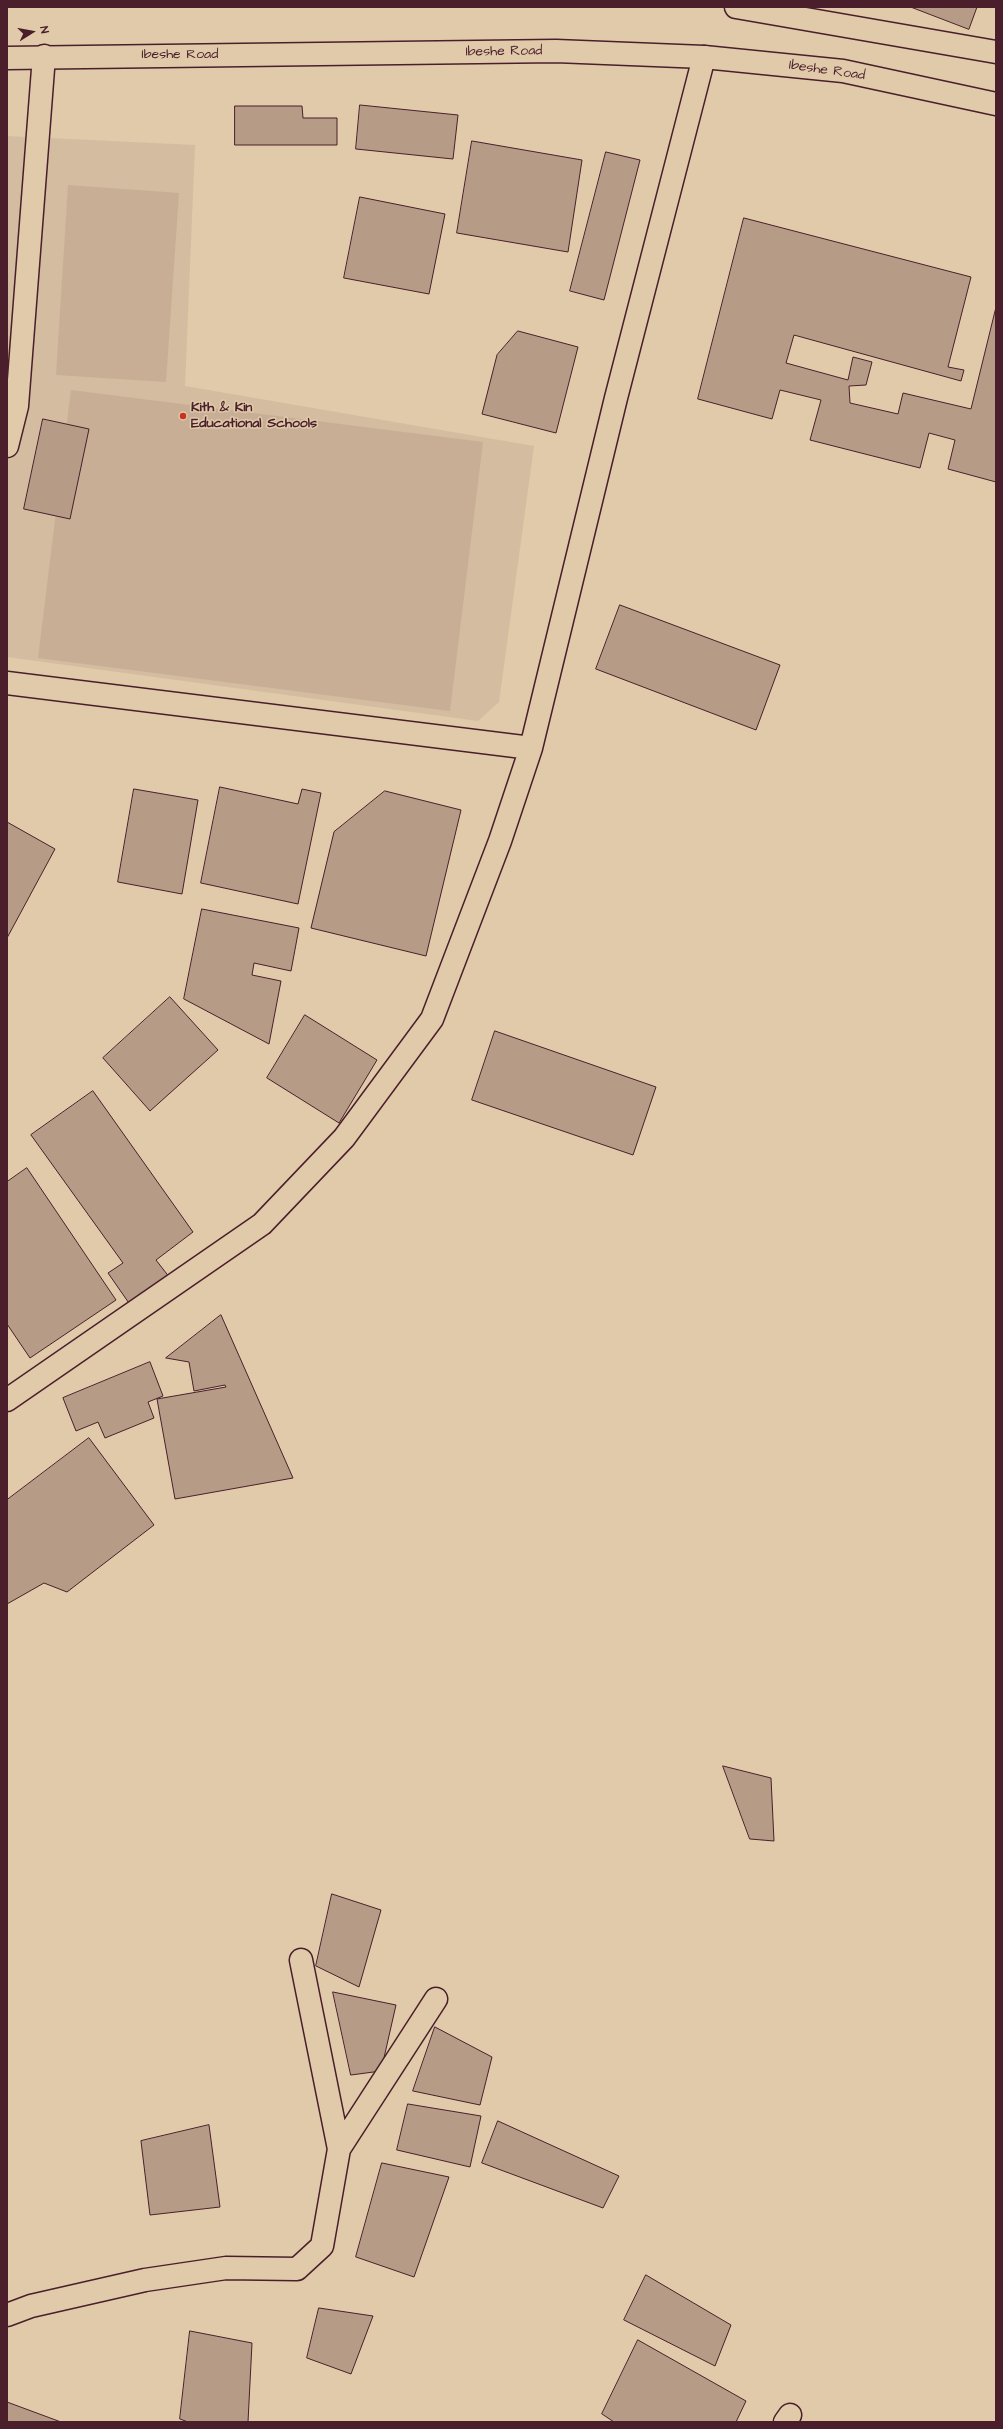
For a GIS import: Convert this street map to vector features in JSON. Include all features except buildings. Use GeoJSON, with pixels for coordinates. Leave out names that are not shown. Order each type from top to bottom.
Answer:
{"type":"FeatureCollection","features":[{"type":"Feature","properties":{"kind":"street"},"geometry":{"type":"LineString","coordinates":[[736,7],[996,52]]}},
{"type":"Feature","properties":{"kind":"street","name":"Ibeshe Road"},"geometry":{"type":"LineString","coordinates":[[7,58],[44,56],[556,52],[704,58],[843,72],[996,104]]}},
{"type":"Feature","properties":{"kind":"street"},"geometry":{"type":"LineString","coordinates":[[7,446],[17,406],[44,56]]}},
{"type":"Feature","properties":{"kind":"street"},"geometry":{"type":"LineString","coordinates":[[7,1400],[262,1224],[344,1138],[432,1019],[500,840],[531,748],[616,398],[704,58]]}},
{"type":"Feature","properties":{"kind":"street"},"geometry":{"type":"LineString","coordinates":[[7,682],[531,748]]}},
{"type":"Feature","properties":{"kind":"street"},"geometry":{"type":"LineString","coordinates":[[7,2315],[31,2306],[145,2280],[226,2268],[297,2269],[322,2246],[339,2149],[301,1960]]}},
{"type":"Feature","properties":{"kind":"street"},"geometry":{"type":"LineString","coordinates":[[339,2149],[436,1999]]}},
{"type":"Feature","properties":{"kind":"shaded area","name":"Kith & Kin Educational Schools"},"geometry":{"type":"Polygon","coordinates":[[[7,136],[195,145],[185,386],[534,446],[499,702],[478,721],[7,657],[7,136]]]}},
{"type":"Feature","properties":{"kind":"shaded area"},"geometry":{"type":"Polygon","coordinates":[[[68,185],[179,193],[166,382],[56,375],[68,185]]]}},
{"type":"Feature","properties":{"kind":"shaded area"},"geometry":{"type":"Polygon","coordinates":[[[71,390],[483,442],[450,711],[38,658],[71,390]]]}},
{"type":"Feature","properties":{"kind":"place","name":"Kith & Kin Educational Schools"},"geometry":{"type":"Point","coordinates":[183,416]}}]}
